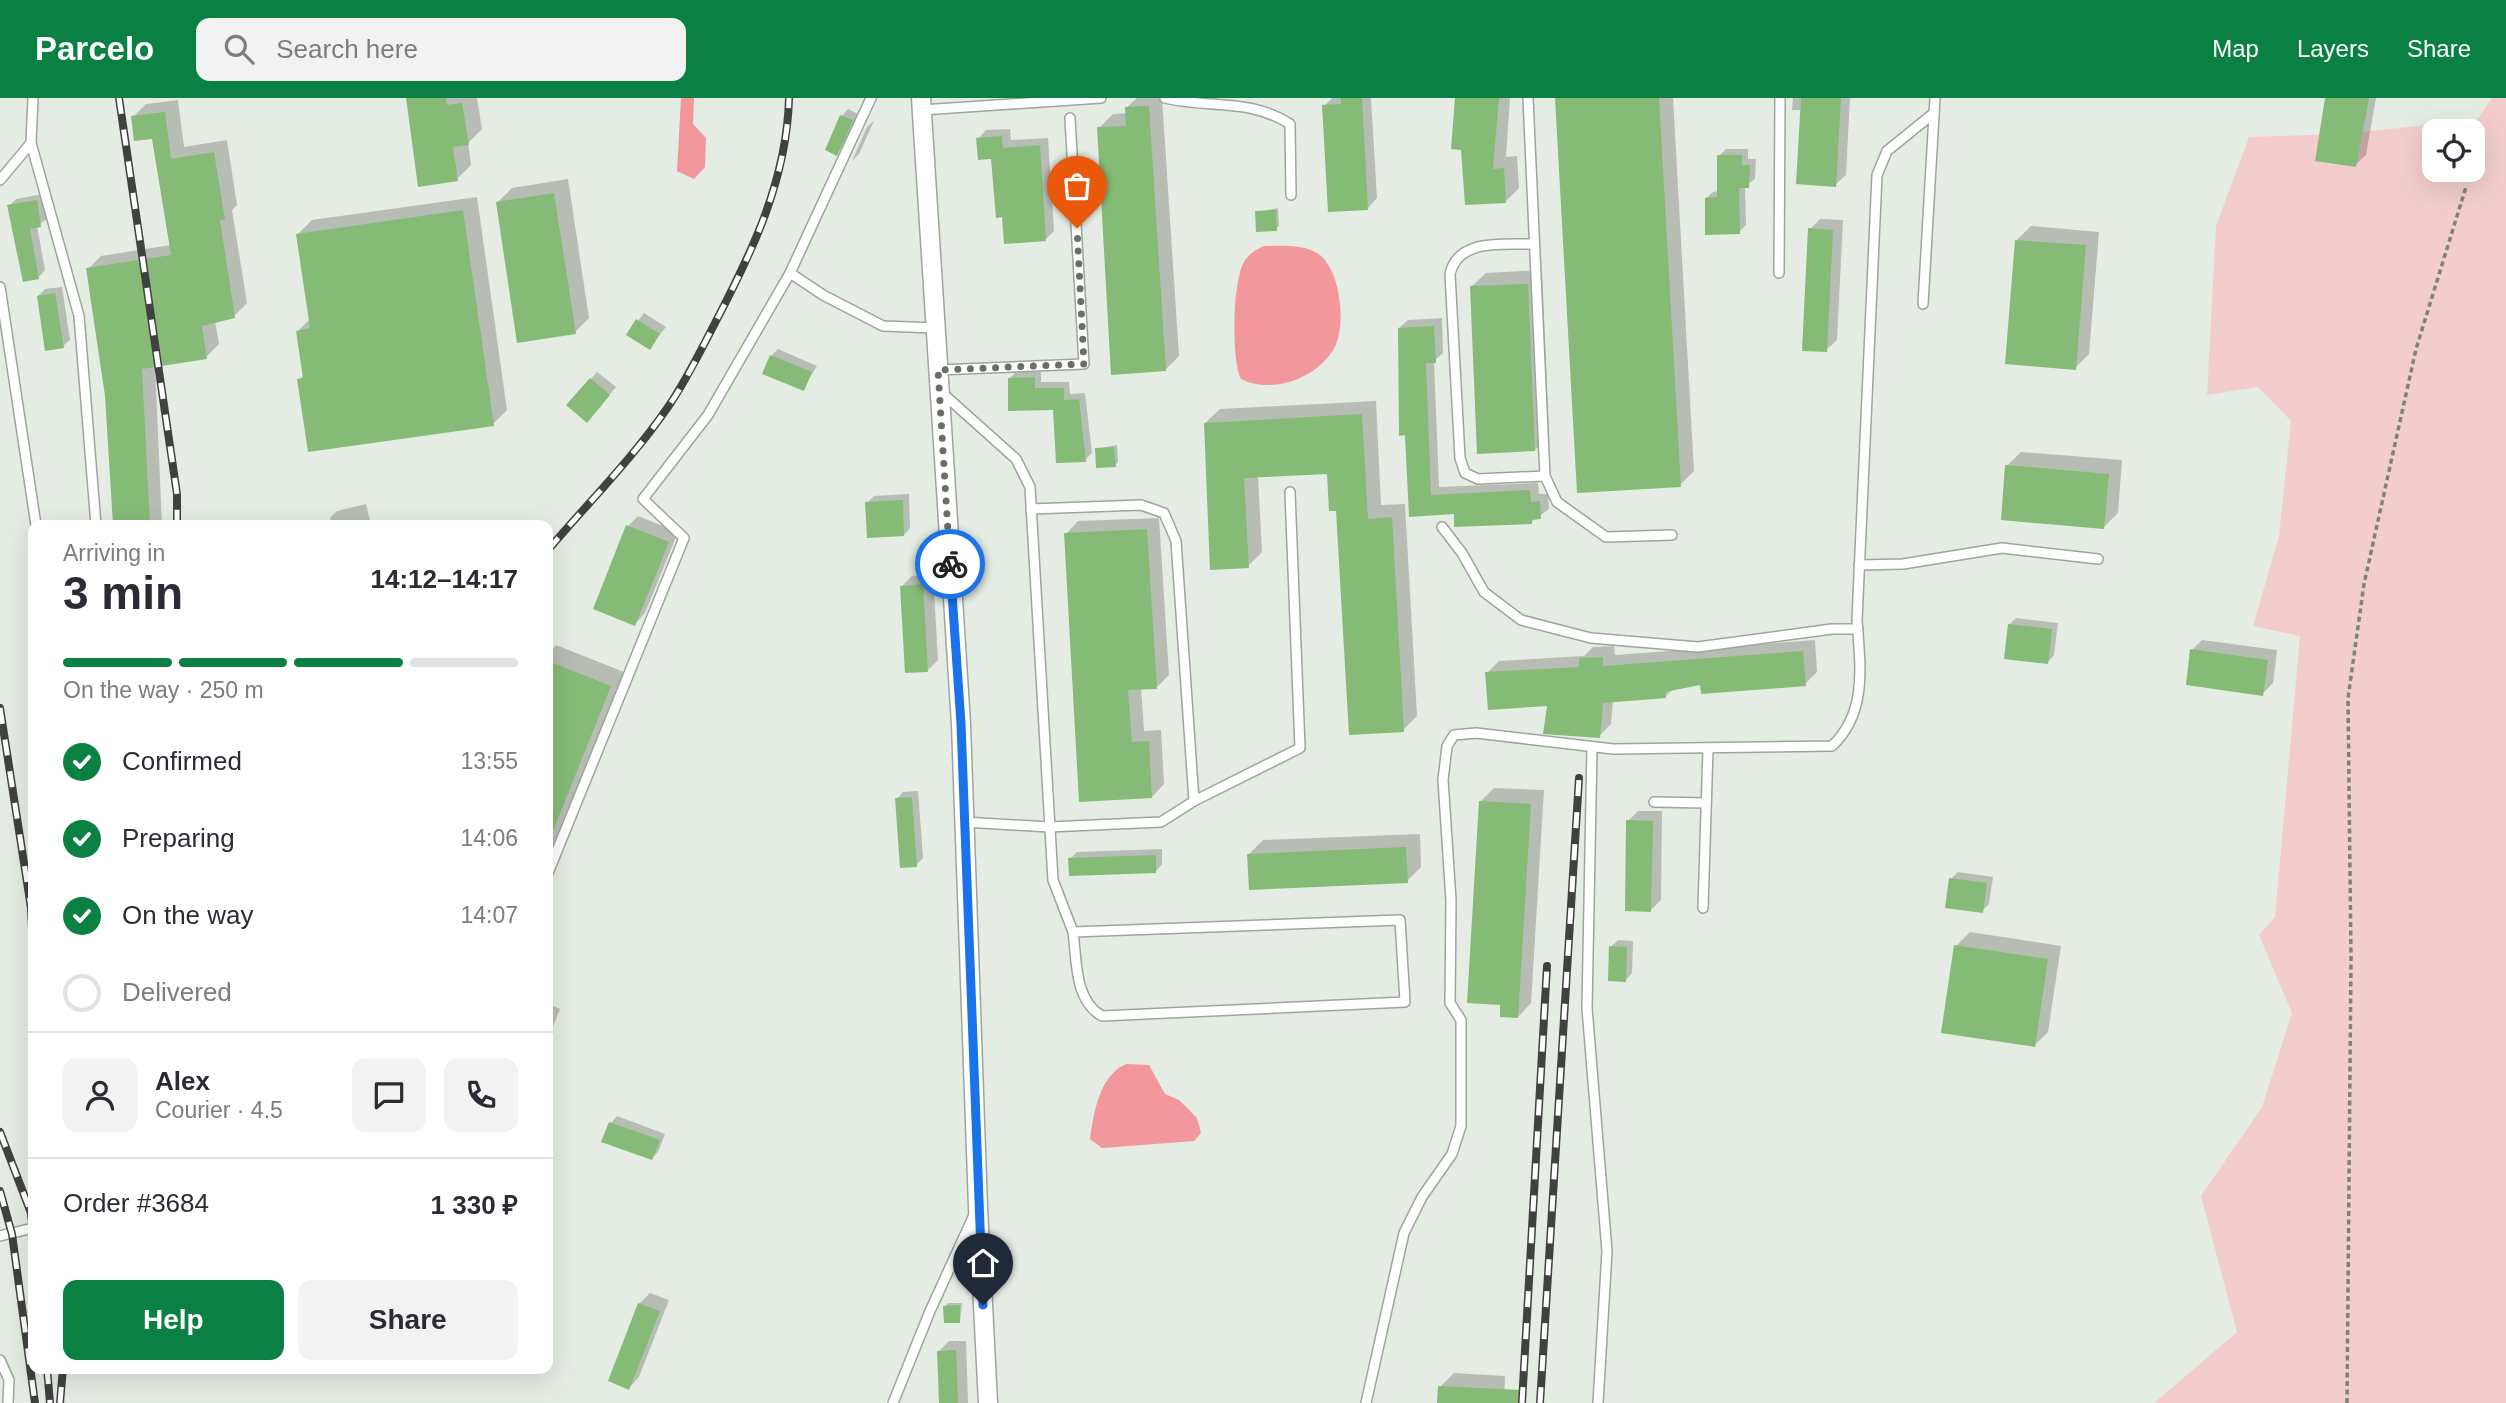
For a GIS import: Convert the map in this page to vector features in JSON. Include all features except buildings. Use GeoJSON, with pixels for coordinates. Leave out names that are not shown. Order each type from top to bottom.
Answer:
{"type":"FeatureCollection","features":[{"type":"Feature","properties":{"kind":"street"},"geometry":{"type":"LineString","coordinates":[[922,104],[964,821],[988,1403]]}},
{"type":"Feature","properties":{"kind":"lane"},"geometry":{"type":"LineString","coordinates":[[33,98],[31,143],[79,316],[96,520]]}},
{"type":"Feature","properties":{"kind":"lane"},"geometry":{"type":"LineString","coordinates":[[553,861],[684,537],[643,499],[708,415],[790,273],[871,98]]}},
{"type":"Feature","properties":{"kind":"lane"},"geometry":{"type":"LineString","coordinates":[[922,104],[1101,98]]}},
{"type":"Feature","properties":{"kind":"lane"},"geometry":{"type":"LineString","coordinates":[[1165,98],[1188,104],[1260,105],[1290,124],[1292,195]]}},
{"type":"Feature","properties":{"kind":"lane"},"geometry":{"type":"LineString","coordinates":[[1528,98],[1545,475],[1557,502],[1606,537],[1672,535]]}},
{"type":"Feature","properties":{"kind":"lane"},"geometry":{"type":"LineString","coordinates":[[1779,273],[1780,98]]}},
{"type":"Feature","properties":{"kind":"lane"},"geometry":{"type":"LineString","coordinates":[[1923,304],[1935,98]]}},
{"type":"Feature","properties":{"kind":"lane"},"geometry":{"type":"LineString","coordinates":[[1366,1403],[1404,1233],[1422,1197],[1452,1154],[1461,1126],[1461,1020],[1450,1003],[1451,900],[1443,780],[1447,746],[1454,735],[1476,733],[1592,747],[1708,748],[1832,746],[1843,736],[1856,710],[1860,679],[1860,565],[1877,175],[1888,151],[1934,113]]}},
{"type":"Feature","properties":{"kind":"lane"},"geometry":{"type":"LineString","coordinates":[[938,370],[1084,364],[1070,118]]}},
{"type":"Feature","properties":{"kind":"lane"},"geometry":{"type":"LineString","coordinates":[[0,180],[31,143]]}},
{"type":"Feature","properties":{"kind":"lane"},"geometry":{"type":"LineString","coordinates":[[1533,244],[1484,245],[1465,251],[1453,261],[1451,274],[1460,458],[1465,472],[1478,479],[1545,475]]}},
{"type":"Feature","properties":{"kind":"lane"},"geometry":{"type":"LineString","coordinates":[[790,273],[823,295],[883,326],[935,328]]}},
{"type":"Feature","properties":{"kind":"lane"},"geometry":{"type":"LineString","coordinates":[[0,287],[35,520]]}},
{"type":"Feature","properties":{"kind":"lane"},"geometry":{"type":"LineString","coordinates":[[939,390],[1016,459],[1030,487],[1053,880],[1073,932],[1081,991],[1089,1008],[1102,1016],[1405,1002],[1400,920],[1073,932]]}},
{"type":"Feature","properties":{"kind":"lane"},"geometry":{"type":"LineString","coordinates":[[964,821],[1049,827],[1161,822],[1194,801],[1300,748],[1290,492]]}},
{"type":"Feature","properties":{"kind":"lane"},"geometry":{"type":"LineString","coordinates":[[1031,509],[1141,505],[1164,513],[1177,541],[1194,801]]}},
{"type":"Feature","properties":{"kind":"lane"},"geometry":{"type":"LineString","coordinates":[[1442,527],[1462,553],[1484,592],[1521,620],[1579,635],[1698,647],[1832,629],[1858,629]]}},
{"type":"Feature","properties":{"kind":"lane"},"geometry":{"type":"LineString","coordinates":[[1860,565],[1903,564],[2002,548],[2098,558]]}},
{"type":"Feature","properties":{"kind":"lane"},"geometry":{"type":"LineString","coordinates":[[1592,747],[1587,1008],[1607,1251],[1598,1403]]}},
{"type":"Feature","properties":{"kind":"lane"},"geometry":{"type":"LineString","coordinates":[[1703,908],[1708,748]]}},
{"type":"Feature","properties":{"kind":"lane"},"geometry":{"type":"LineString","coordinates":[[1654,802],[1706,803]]}},
{"type":"Feature","properties":{"kind":"lane"},"geometry":{"type":"LineString","coordinates":[[893,1403],[930,1311],[978,1207]]}},
{"type":"Feature","properties":{"kind":"lane"},"geometry":{"type":"LineString","coordinates":[[0,1237],[28,1229]]}},
{"type":"Feature","properties":{"kind":"lane"},"geometry":{"type":"LineString","coordinates":[[0,1360],[9,1380],[8,1403]]}},
{"type":"Feature","properties":{"kind":"path"},"geometry":{"type":"LineString","coordinates":[[2347,1403],[2351,958],[2348,698],[2364,583],[2416,349],[2466,187]]}},
{"type":"Feature","properties":{"kind":"shaded area"},"geometry":{"type":"Polygon","coordinates":[[[681,98],[694,98],[693,124],[706,138],[705,167],[694,179],[677,171],[681,98]]]}},
{"type":"Feature","properties":{"kind":"shaded area"},"geometry":{"type":"Polygon","coordinates":[[[2492,98],[2506,98],[2506,1403],[2154,1403],[2237,1332],[2201,1196],[2262,1107],[2292,1013],[2259,935],[2275,917],[2300,636],[2253,626],[2279,536],[2291,421],[2258,387],[2207,395],[2216,226],[2249,137],[2341,134],[2422,126],[2422,182],[2485,182],[2485,119],[2478,119],[2492,98]]]}},
{"type":"Feature","properties":{"kind":"shaded area"},"geometry":{"type":"Polygon","coordinates":[[[1264,246],[1298,247],[1311,250],[1325,260],[1337,285],[1341,315],[1337,342],[1324,362],[1303,377],[1290,382],[1265,385],[1241,379],[1235,339],[1235,304],[1243,264],[1254,251],[1264,246]]]}},
{"type":"Feature","properties":{"kind":"shaded area"},"geometry":{"type":"Polygon","coordinates":[[[1126,1064],[1149,1065],[1165,1094],[1179,1100],[1197,1118],[1201,1133],[1194,1141],[1102,1148],[1090,1139],[1099,1096],[1110,1077],[1126,1064]]]}},
{"type":"Feature","properties":{"kind":"railway"},"geometry":{"type":"LineString","coordinates":[[119,98],[177,494],[177,520]]}},
{"type":"Feature","properties":{"kind":"railway"},"geometry":{"type":"LineString","coordinates":[[553,544],[640,444],[668,407],[693,366],[742,269],[765,215],[782,158],[789,98]]}},
{"type":"Feature","properties":{"kind":"railway"},"geometry":{"type":"LineString","coordinates":[[0,708],[28,889]]}},
{"type":"Feature","properties":{"kind":"railway"},"geometry":{"type":"LineString","coordinates":[[1540,1403],[1579,778]]}},
{"type":"Feature","properties":{"kind":"railway"},"geometry":{"type":"LineString","coordinates":[[1522,1403],[1547,966]]}},
{"type":"Feature","properties":{"kind":"railway"},"geometry":{"type":"LineString","coordinates":[[0,1132],[28,1205]]}},
{"type":"Feature","properties":{"kind":"railway"},"geometry":{"type":"LineString","coordinates":[[0,1191],[12,1234],[28,1352]]}},
{"type":"Feature","properties":{"kind":"railway"},"geometry":{"type":"LineString","coordinates":[[31,1374],[35,1403]]}},
{"type":"Feature","properties":{"kind":"railway"},"geometry":{"type":"LineString","coordinates":[[48,1374],[50,1403]]}},
{"type":"Feature","properties":{"kind":"railway"},"geometry":{"type":"LineString","coordinates":[[60,1403],[62,1374]]}},
{"type":"Feature","properties":{"kind":"way so far"},"geometry":{"type":"LineString","coordinates":[[950,564],[938,370],[1084,364],[1077,228]]}},
{"type":"Feature","properties":{"kind":"route"},"geometry":{"type":"LineString","coordinates":[[950,564],[961,724],[983,1305]]}}]}
